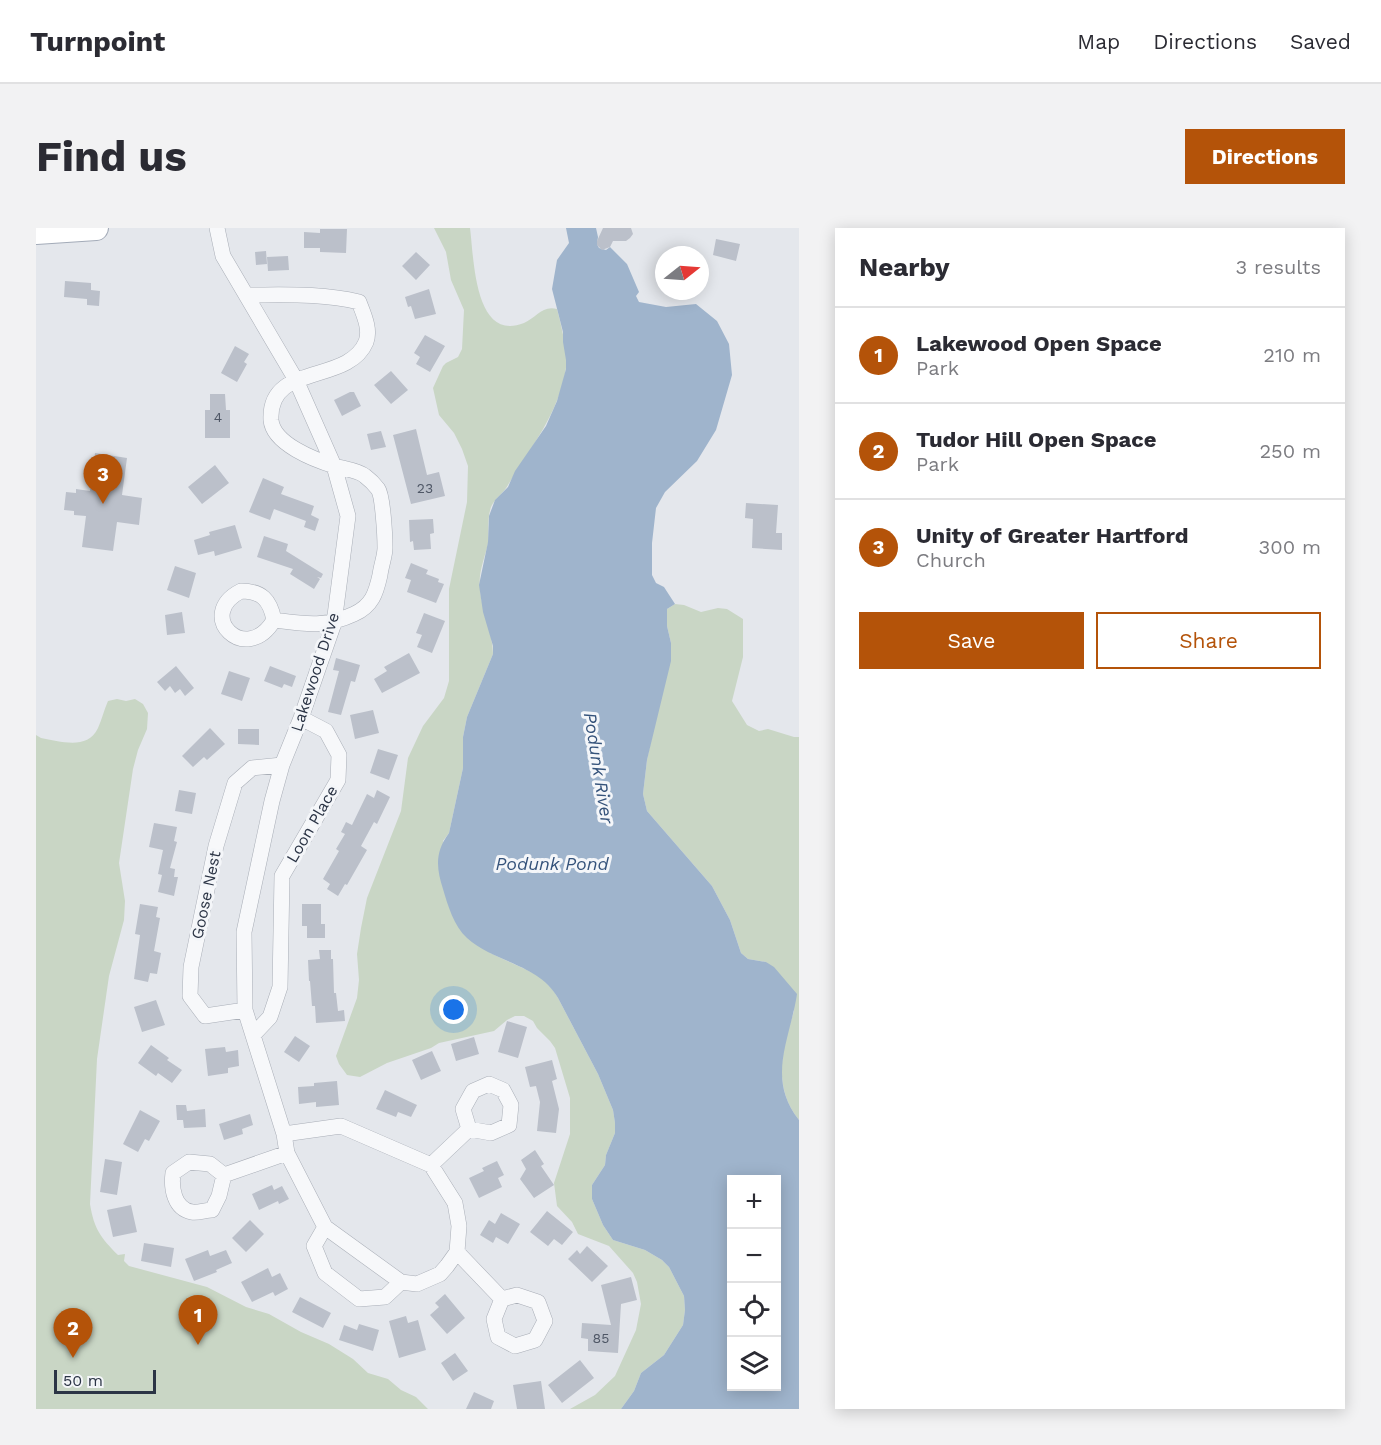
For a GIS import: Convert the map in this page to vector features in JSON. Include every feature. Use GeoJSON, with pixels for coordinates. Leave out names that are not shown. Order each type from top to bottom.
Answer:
{"type":"FeatureCollection","features":[{"type":"Feature","properties":{"kind":"main road"},"geometry":{"type":"LineString","coordinates":[[36,232],[96,228]]}},
{"type":"Feature","properties":{"kind":"street","name":"Lakewood Drive"},"geometry":{"type":"LineString","coordinates":[[217,228],[223,256],[296,380],[334,466],[348,516],[334,623],[282,765],[244,932],[245,1010],[284,1134],[287,1153],[325,1227],[401,1281]]}},
{"type":"Feature","properties":{"kind":"street"},"geometry":{"type":"LineString","coordinates":[[247,295],[327,296],[359,302],[366,323],[366,341],[355,357],[338,367],[296,380],[281,389],[273,405],[271,422],[280,439],[298,451],[364,475],[379,491],[385,548],[377,591],[366,608],[334,623],[315,625],[274,620]]}},
{"type":"Feature","properties":{"kind":"street","name":"Loon Place"},"geometry":{"type":"LineString","coordinates":[[253,1035],[270,1017],[280,987],[282,876],[338,780],[339,756],[326,731],[301,718]]}},
{"type":"Feature","properties":{"kind":"street","name":"Goose Nest"},"geometry":{"type":"LineString","coordinates":[[245,1010],[205,1016],[190,996],[191,967],[216,846],[236,783],[252,768],[282,765]]}},
{"type":"Feature","properties":{"kind":"street","name":"Loon Place"},"geometry":{"type":"LineString","coordinates":[[257,871],[282,876]]}},
{"type":"Feature","properties":{"kind":"street"},"geometry":{"type":"LineString","coordinates":[[284,1134],[341,1126],[431,1165],[455,1203],[459,1226],[457,1252],[440,1274],[417,1284],[401,1281],[385,1297],[359,1299],[325,1273],[314,1246],[325,1227]]}},
{"type":"Feature","properties":{"kind":"street"},"geometry":{"type":"LineString","coordinates":[[431,1165],[469,1129]]}},
{"type":"Feature","properties":{"kind":"street"},"geometry":{"type":"LineString","coordinates":[[224,1175],[287,1153]]}},
{"type":"Feature","properties":{"kind":"street"},"geometry":{"type":"LineString","coordinates":[[457,1252],[502,1299]]}},
{"type":"Feature","properties":{"kind":"green space"},"geometry":{"type":"Polygon","coordinates":[[[434,228],[470,228],[480,294],[486,310],[495,321],[507,326],[524,323],[543,310],[557,309],[565,347],[566,368],[558,399],[534,443],[490,511],[488,543],[480,582],[493,654],[467,717],[463,737],[463,768],[449,833],[443,841],[490,953],[540,976],[553,990],[598,1074],[613,1110],[615,1133],[606,1155],[605,1165],[592,1185],[592,1199],[603,1225],[613,1240],[645,1250],[662,1260],[669,1267],[684,1296],[683,1325],[664,1355],[641,1373],[634,1391],[621,1409],[570,1409],[595,1395],[615,1376],[636,1330],[641,1304],[633,1273],[609,1246],[578,1234],[572,1222],[557,1206],[554,1183],[570,1134],[570,1098],[555,1048],[550,1041],[533,1021],[524,1016],[515,1016],[494,1031],[439,1043],[387,1063],[360,1077],[347,1075],[336,1056],[357,998],[359,980],[357,954],[367,898],[401,811],[408,758],[423,726],[444,698],[449,681],[449,589],[467,502],[468,466],[454,433],[439,415],[433,388],[443,366],[458,357],[462,349],[464,310],[451,280],[446,252],[434,228]]]}},
{"type":"Feature","properties":{"kind":"green space"},"geometry":{"type":"Polygon","coordinates":[[[675,604],[701,612],[718,608],[727,609],[743,619],[743,657],[732,701],[747,725],[759,731],[768,729],[799,737],[799,1120],[785,1094],[782,1081],[783,1053],[794,1011],[766,962],[748,959],[741,953],[730,920],[712,886],[647,811],[643,794],[647,760],[671,643],[667,626],[667,609],[675,604]]]}},
{"type":"Feature","properties":{"kind":"green space"},"geometry":{"type":"Polygon","coordinates":[[[117,699],[126,701],[135,699],[143,704],[148,713],[147,729],[133,769],[119,863],[125,901],[124,920],[109,976],[97,1059],[90,1204],[96,1227],[118,1255],[125,1254],[124,1261],[129,1266],[207,1287],[246,1307],[269,1314],[329,1344],[353,1359],[368,1373],[388,1379],[401,1390],[416,1397],[428,1409],[36,1409],[36,735],[41,738],[72,743],[87,740],[98,728],[108,701],[117,699]]]}},
{"type":"Feature","properties":{"kind":"water","name":"Podunk Pond"},"geometry":{"type":"Polygon","coordinates":[[[566,228],[596,228],[599,248],[606,250],[610,247],[627,264],[639,292],[636,296],[639,302],[666,307],[696,304],[717,321],[729,344],[732,375],[716,430],[697,461],[665,492],[656,508],[652,543],[652,575],[656,583],[664,587],[675,604],[667,609],[671,661],[647,760],[643,794],[647,811],[712,886],[730,920],[741,953],[748,959],[766,962],[774,967],[797,994],[783,1058],[782,1074],[789,1104],[799,1120],[799,1409],[621,1409],[634,1391],[641,1373],[664,1355],[683,1325],[684,1296],[669,1267],[662,1260],[645,1250],[613,1240],[603,1225],[592,1199],[592,1185],[605,1165],[606,1155],[615,1133],[613,1110],[598,1074],[558,998],[540,978],[490,953],[467,938],[458,928],[452,915],[439,874],[439,853],[449,833],[463,768],[463,737],[467,717],[493,654],[479,585],[488,542],[489,516],[495,500],[508,487],[515,471],[546,426],[557,401],[566,369],[563,332],[552,289],[557,260],[569,243],[566,228]]]}},
{"type":"Feature","properties":{"kind":"building"},"geometry":{"type":"Polygon","coordinates":[[[603,228],[631,228],[633,234],[626,241],[613,241],[610,247],[602,250],[597,245],[597,241],[603,228]]]}},
{"type":"Feature","properties":{"kind":"building"},"geometry":{"type":"Polygon","coordinates":[[[320,229],[347,229],[346,253],[320,252],[320,248],[304,248],[304,232],[320,233],[320,229]]]}},
{"type":"Feature","properties":{"kind":"building"},"geometry":{"type":"Polygon","coordinates":[[[716,239],[740,244],[736,261],[713,255],[716,239]]]}},
{"type":"Feature","properties":{"kind":"building"},"geometry":{"type":"Polygon","coordinates":[[[266,251],[267,264],[256,265],[255,252],[266,251]]]}},
{"type":"Feature","properties":{"kind":"building"},"geometry":{"type":"Polygon","coordinates":[[[416,252],[430,265],[416,280],[402,266],[416,252]]]}},
{"type":"Feature","properties":{"kind":"building"},"geometry":{"type":"Polygon","coordinates":[[[288,256],[289,270],[268,271],[267,257],[288,256]]]}},
{"type":"Feature","properties":{"kind":"building"},"geometry":{"type":"Polygon","coordinates":[[[65,281],[91,283],[91,290],[100,291],[99,306],[87,305],[87,299],[64,297],[65,281]]]}},
{"type":"Feature","properties":{"kind":"building"},"geometry":{"type":"Polygon","coordinates":[[[429,289],[436,314],[415,319],[405,297],[429,289]]]}},
{"type":"Feature","properties":{"kind":"building"},"geometry":{"type":"Polygon","coordinates":[[[425,335],[445,346],[430,372],[416,364],[420,357],[414,353],[425,335]]]}},
{"type":"Feature","properties":{"kind":"building"},"geometry":{"type":"Polygon","coordinates":[[[235,346],[249,354],[244,362],[247,364],[237,382],[221,373],[235,346]]]}},
{"type":"Feature","properties":{"kind":"building"},"geometry":{"type":"Polygon","coordinates":[[[391,371],[408,390],[391,404],[374,385],[391,371]]]}},
{"type":"Feature","properties":{"kind":"building"},"geometry":{"type":"Polygon","coordinates":[[[354,392],[361,406],[342,416],[334,400],[354,392]]]}},
{"type":"Feature","properties":{"kind":"building"},"geometry":{"type":"Polygon","coordinates":[[[210,394],[225,394],[226,410],[230,410],[230,438],[205,438],[205,410],[210,410],[210,394]]]}},
{"type":"Feature","properties":{"kind":"building"},"geometry":{"type":"Polygon","coordinates":[[[416,429],[427,475],[439,472],[445,496],[411,504],[393,435],[416,429]]]}},
{"type":"Feature","properties":{"kind":"building"},"geometry":{"type":"Polygon","coordinates":[[[381,431],[386,447],[371,450],[367,434],[381,431]]]}},
{"type":"Feature","properties":{"kind":"building"},"geometry":{"type":"Polygon","coordinates":[[[95,453],[127,458],[122,495],[142,498],[139,525],[117,522],[113,551],[82,547],[86,516],[74,515],[74,511],[64,510],[66,492],[76,493],[76,489],[90,491],[95,453]]]}},
{"type":"Feature","properties":{"kind":"building"},"geometry":{"type":"Polygon","coordinates":[[[215,465],[229,483],[202,504],[188,487],[215,465]]]}},
{"type":"Feature","properties":{"kind":"building"},"geometry":{"type":"Polygon","coordinates":[[[263,478],[284,487],[281,494],[314,506],[311,515],[319,519],[315,531],[304,527],[306,521],[274,509],[270,520],[249,512],[263,478]]]}},
{"type":"Feature","properties":{"kind":"building"},"geometry":{"type":"Polygon","coordinates":[[[746,503],[778,505],[776,533],[782,533],[782,550],[752,548],[753,519],[745,518],[746,503]]]}},
{"type":"Feature","properties":{"kind":"building"},"geometry":{"type":"Polygon","coordinates":[[[433,519],[434,533],[430,534],[431,549],[414,550],[413,541],[410,542],[409,520],[433,519]]]}},
{"type":"Feature","properties":{"kind":"building"},"geometry":{"type":"Polygon","coordinates":[[[235,525],[242,548],[215,556],[214,551],[198,555],[194,540],[210,535],[209,532],[235,525]]]}},
{"type":"Feature","properties":{"kind":"building"},"geometry":{"type":"Polygon","coordinates":[[[264,536],[288,544],[286,551],[323,574],[321,578],[317,577],[320,579],[314,589],[290,574],[293,569],[257,557],[264,536]]]}},
{"type":"Feature","properties":{"kind":"building"},"geometry":{"type":"Polygon","coordinates":[[[411,563],[428,570],[426,574],[439,579],[438,582],[444,584],[436,603],[407,592],[411,580],[405,578],[411,563]]]}},
{"type":"Feature","properties":{"kind":"building"},"geometry":{"type":"Polygon","coordinates":[[[175,566],[196,573],[189,598],[167,590],[175,566]]]}},
{"type":"Feature","properties":{"kind":"building"},"geometry":{"type":"Polygon","coordinates":[[[182,612],[185,633],[167,635],[165,615],[182,612]]]}},
{"type":"Feature","properties":{"kind":"building"},"geometry":{"type":"Polygon","coordinates":[[[424,613],[445,621],[432,653],[417,647],[422,635],[416,633],[424,613]]]}},
{"type":"Feature","properties":{"kind":"building"},"geometry":{"type":"Polygon","coordinates":[[[409,653],[420,673],[382,693],[374,679],[387,671],[384,667],[409,653]]]}},
{"type":"Feature","properties":{"kind":"building"},"geometry":{"type":"Polygon","coordinates":[[[336,658],[360,665],[355,682],[351,681],[341,715],[328,712],[339,671],[333,670],[336,658]]]}},
{"type":"Feature","properties":{"kind":"building"},"geometry":{"type":"Polygon","coordinates":[[[176,666],[194,688],[185,696],[180,689],[175,693],[170,686],[165,691],[157,682],[176,666]]]}},
{"type":"Feature","properties":{"kind":"building"},"geometry":{"type":"Polygon","coordinates":[[[270,666],[296,676],[292,687],[284,684],[282,688],[264,681],[270,666]]]}},
{"type":"Feature","properties":{"kind":"building"},"geometry":{"type":"Polygon","coordinates":[[[229,671],[250,678],[242,701],[221,694],[229,671]]]}},
{"type":"Feature","properties":{"kind":"building"},"geometry":{"type":"Polygon","coordinates":[[[373,710],[379,733],[355,739],[350,715],[373,710]]]}},
{"type":"Feature","properties":{"kind":"building"},"geometry":{"type":"Polygon","coordinates":[[[210,728],[225,744],[207,760],[204,757],[193,767],[182,756],[210,728]]]}},
{"type":"Feature","properties":{"kind":"building"},"geometry":{"type":"Polygon","coordinates":[[[238,729],[259,729],[259,745],[238,744],[238,729]]]}},
{"type":"Feature","properties":{"kind":"building"},"geometry":{"type":"Polygon","coordinates":[[[378,749],[398,755],[389,780],[370,773],[378,749]]]}},
{"type":"Feature","properties":{"kind":"building"},"geometry":{"type":"Polygon","coordinates":[[[179,790],[196,793],[192,814],[175,811],[179,790]]]}},
{"type":"Feature","properties":{"kind":"building"},"geometry":{"type":"Polygon","coordinates":[[[377,790],[390,797],[377,824],[374,822],[361,846],[367,850],[338,896],[327,889],[330,884],[323,879],[339,851],[336,849],[345,834],[341,832],[346,822],[352,825],[367,794],[374,798],[377,790]]]}},
{"type":"Feature","properties":{"kind":"building"},"geometry":{"type":"Polygon","coordinates":[[[154,823],[177,827],[174,841],[177,842],[170,868],[175,869],[174,877],[178,877],[174,896],[158,892],[162,875],[158,874],[163,850],[149,847],[154,823]]]}},
{"type":"Feature","properties":{"kind":"building"},"geometry":{"type":"Polygon","coordinates":[[[140,904],[158,907],[156,917],[160,918],[154,951],[161,953],[157,974],[150,973],[148,982],[134,979],[140,935],[135,934],[140,904]]]}},
{"type":"Feature","properties":{"kind":"building"},"geometry":{"type":"Polygon","coordinates":[[[302,904],[321,904],[321,924],[325,924],[325,938],[307,938],[307,926],[302,926],[302,904]]]}},
{"type":"Feature","properties":{"kind":"building"},"geometry":{"type":"Polygon","coordinates":[[[319,950],[331,950],[334,993],[336,993],[338,1011],[344,1010],[345,1021],[316,1023],[315,1006],[312,1006],[308,960],[320,959],[319,950]]]}},
{"type":"Feature","properties":{"kind":"building"},"geometry":{"type":"Polygon","coordinates":[[[156,1000],[165,1025],[142,1032],[134,1007],[156,1000]]]}},
{"type":"Feature","properties":{"kind":"building"},"geometry":{"type":"Polygon","coordinates":[[[507,1021],[527,1027],[518,1058],[498,1052],[507,1021]]]}},
{"type":"Feature","properties":{"kind":"building"},"geometry":{"type":"Polygon","coordinates":[[[295,1036],[310,1046],[299,1062],[284,1052],[295,1036]]]}},
{"type":"Feature","properties":{"kind":"building"},"geometry":{"type":"Polygon","coordinates":[[[474,1037],[479,1054],[456,1061],[451,1044],[474,1037]]]}},
{"type":"Feature","properties":{"kind":"building"},"geometry":{"type":"Polygon","coordinates":[[[151,1045],[182,1070],[172,1083],[158,1073],[156,1076],[138,1063],[151,1045]]]}},
{"type":"Feature","properties":{"kind":"building"},"geometry":{"type":"Polygon","coordinates":[[[225,1047],[226,1052],[238,1050],[239,1066],[228,1068],[228,1073],[208,1076],[205,1049],[225,1047]]]}},
{"type":"Feature","properties":{"kind":"building"},"geometry":{"type":"Polygon","coordinates":[[[432,1051],[441,1071],[421,1080],[412,1060],[432,1051]]]}},
{"type":"Feature","properties":{"kind":"building"},"geometry":{"type":"Polygon","coordinates":[[[552,1060],[557,1079],[552,1081],[559,1109],[556,1133],[537,1131],[540,1102],[536,1086],[530,1087],[525,1067],[552,1060]]]}},
{"type":"Feature","properties":{"kind":"building"},"geometry":{"type":"Polygon","coordinates":[[[337,1081],[339,1105],[316,1107],[316,1102],[299,1104],[298,1087],[337,1081]]]}},
{"type":"Feature","properties":{"kind":"building"},"geometry":{"type":"Polygon","coordinates":[[[385,1090],[417,1105],[411,1117],[398,1112],[396,1117],[376,1109],[385,1090]]]}},
{"type":"Feature","properties":{"kind":"building"},"geometry":{"type":"Polygon","coordinates":[[[176,1105],[186,1105],[187,1111],[205,1109],[206,1127],[184,1128],[183,1120],[177,1120],[176,1105]]]}},
{"type":"Feature","properties":{"kind":"building"},"geometry":{"type":"Polygon","coordinates":[[[140,1110],[160,1121],[149,1141],[145,1139],[138,1152],[123,1144],[140,1110]]]}},
{"type":"Feature","properties":{"kind":"building"},"geometry":{"type":"Polygon","coordinates":[[[250,1114],[253,1125],[242,1129],[243,1134],[224,1140],[219,1124],[250,1114]]]}},
{"type":"Feature","properties":{"kind":"building"},"geometry":{"type":"Polygon","coordinates":[[[535,1150],[544,1164],[541,1166],[554,1185],[534,1198],[520,1179],[526,1169],[521,1160],[535,1150]]]}},
{"type":"Feature","properties":{"kind":"building"},"geometry":{"type":"Polygon","coordinates":[[[105,1159],[122,1162],[117,1195],[100,1192],[105,1159]]]}},
{"type":"Feature","properties":{"kind":"building"},"geometry":{"type":"Polygon","coordinates":[[[497,1161],[504,1175],[498,1178],[502,1187],[479,1198],[469,1178],[484,1171],[482,1168],[497,1161]]]}},
{"type":"Feature","properties":{"kind":"building"},"geometry":{"type":"Polygon","coordinates":[[[272,1185],[274,1190],[282,1186],[289,1199],[279,1204],[278,1201],[259,1210],[252,1194],[272,1185]]]}},
{"type":"Feature","properties":{"kind":"building"},"geometry":{"type":"Polygon","coordinates":[[[131,1205],[137,1232],[113,1237],[107,1210],[131,1205]]]}},
{"type":"Feature","properties":{"kind":"building"},"geometry":{"type":"Polygon","coordinates":[[[547,1211],[573,1232],[562,1245],[554,1239],[548,1246],[530,1232],[547,1211]]]}},
{"type":"Feature","properties":{"kind":"building"},"geometry":{"type":"Polygon","coordinates":[[[501,1213],[520,1224],[508,1244],[496,1237],[493,1243],[480,1235],[489,1220],[495,1224],[501,1213]]]}},
{"type":"Feature","properties":{"kind":"building"},"geometry":{"type":"Polygon","coordinates":[[[250,1220],[264,1234],[246,1252],[232,1238],[250,1220]]]}},
{"type":"Feature","properties":{"kind":"building"},"geometry":{"type":"Polygon","coordinates":[[[144,1243],[174,1248],[171,1267],[141,1261],[144,1243]]]}},
{"type":"Feature","properties":{"kind":"building"},"geometry":{"type":"Polygon","coordinates":[[[587,1246],[608,1266],[592,1282],[568,1259],[577,1250],[580,1254],[587,1246]]]}},
{"type":"Feature","properties":{"kind":"building"},"geometry":{"type":"Polygon","coordinates":[[[208,1250],[210,1256],[226,1250],[232,1263],[194,1281],[185,1259],[208,1250]]]}},
{"type":"Feature","properties":{"kind":"building"},"geometry":{"type":"Polygon","coordinates":[[[268,1268],[272,1277],[280,1273],[288,1289],[275,1296],[273,1292],[252,1302],[241,1282],[268,1268]]]}},
{"type":"Feature","properties":{"kind":"building"},"geometry":{"type":"Polygon","coordinates":[[[631,1277],[637,1300],[621,1304],[618,1353],[588,1351],[588,1339],[581,1338],[582,1323],[611,1325],[601,1285],[631,1277]]]}},
{"type":"Feature","properties":{"kind":"building"},"geometry":{"type":"Polygon","coordinates":[[[445,1294],[465,1318],[447,1334],[430,1315],[439,1307],[435,1303],[445,1294]]]}},
{"type":"Feature","properties":{"kind":"building"},"geometry":{"type":"Polygon","coordinates":[[[300,1297],[331,1313],[323,1328],[292,1312],[300,1297]]]}},
{"type":"Feature","properties":{"kind":"building"},"geometry":{"type":"Polygon","coordinates":[[[406,1316],[408,1323],[418,1320],[426,1350],[399,1358],[389,1321],[406,1316]]]}},
{"type":"Feature","properties":{"kind":"building"},"geometry":{"type":"Polygon","coordinates":[[[359,1324],[379,1330],[373,1351],[339,1340],[344,1325],[357,1330],[359,1324]]]}},
{"type":"Feature","properties":{"kind":"building"},"geometry":{"type":"Polygon","coordinates":[[[455,1353],[468,1371],[453,1381],[441,1363],[455,1353]]]}},
{"type":"Feature","properties":{"kind":"building"},"geometry":{"type":"Polygon","coordinates":[[[580,1360],[594,1378],[562,1403],[548,1385],[580,1360]]]}},
{"type":"Feature","properties":{"kind":"building"},"geometry":{"type":"Polygon","coordinates":[[[541,1381],[545,1409],[517,1409],[513,1385],[541,1381]]]}},
{"type":"Feature","properties":{"kind":"building"},"geometry":{"type":"Polygon","coordinates":[[[474,1392],[494,1401],[491,1409],[466,1409],[474,1392]]]}},
{"type":"Feature","properties":{"kind":"place","name":"Unity of Greater Hartford"},"geometry":{"type":"Point","coordinates":[103,504]}},
{"type":"Feature","properties":{"kind":"place","name":"Lakewood Open Space"},"geometry":{"type":"Point","coordinates":[198,1345]}},
{"type":"Feature","properties":{"kind":"place","name":"Tudor Hill Open Space"},"geometry":{"type":"Point","coordinates":[73,1358]}},
{"type":"Feature","properties":{"kind":"water label","name":"Podunk River"},"geometry":{"type":"Point","coordinates":[599,768]}}]}
